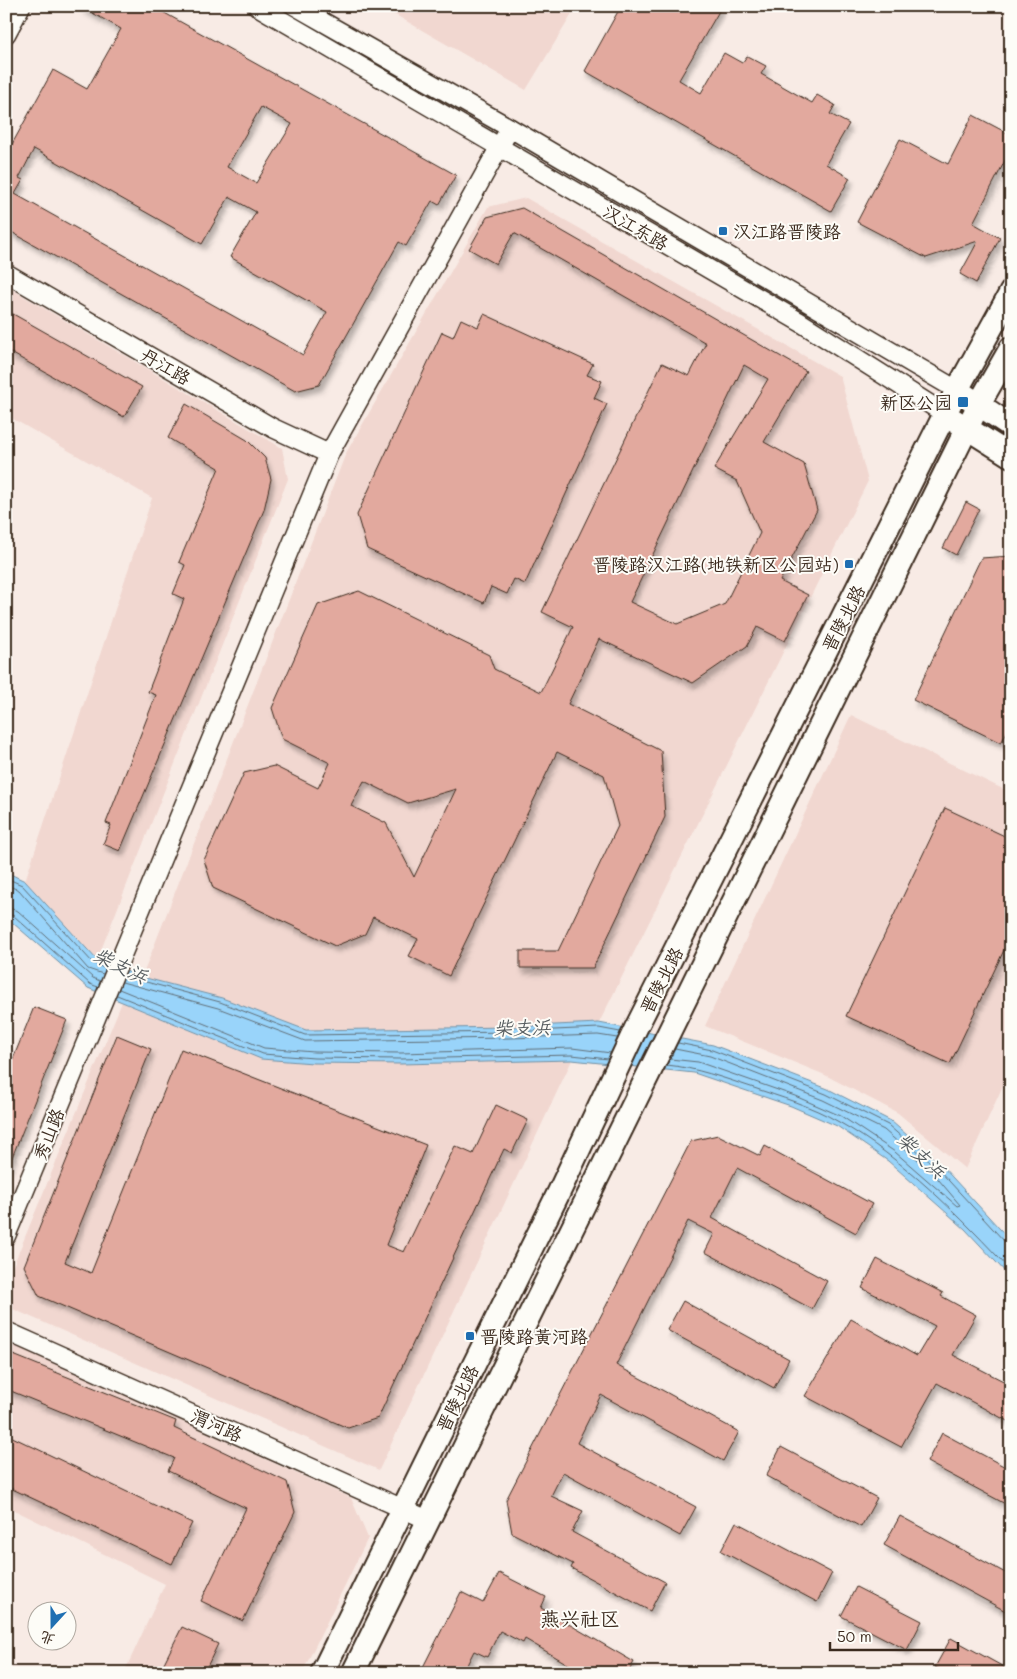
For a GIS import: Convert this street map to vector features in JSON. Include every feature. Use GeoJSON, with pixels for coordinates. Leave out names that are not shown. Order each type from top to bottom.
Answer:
{"type":"FeatureCollection","features":[{"type":"Feature","properties":{"kind":"main road","name":"晋陵北路"},"geometry":{"type":"LineString","coordinates":[[322,1673],[616,1073],[636,1028],[957,390],[1011,292]]}},
{"type":"Feature","properties":{"kind":"main road","name":"晋陵北路"},"geometry":{"type":"LineString","coordinates":[[353,1673],[668,1030],[979,404],[1011,348]]}},
{"type":"Feature","properties":{"kind":"main road","name":"汉江东路"},"geometry":{"type":"LineString","coordinates":[[957,390],[1011,426]]}},
{"type":"Feature","properties":{"kind":"main road","name":"汉江东路"},"geometry":{"type":"LineString","coordinates":[[945,414],[1011,456]]}},
{"type":"Feature","properties":{"kind":"street"},"geometry":{"type":"LineString","coordinates":[[6,34],[21,6]]}},
{"type":"Feature","properties":{"kind":"street","name":"汉江东路"},"geometry":{"type":"LineString","coordinates":[[257,6],[800,322],[945,414]]}},
{"type":"Feature","properties":{"kind":"street","name":"汉江东路"},"geometry":{"type":"LineString","coordinates":[[295,6],[510,128],[957,390]]}},
{"type":"Feature","properties":{"kind":"street","name":"秀山路"},"geometry":{"type":"LineString","coordinates":[[6,1236],[329,454],[510,128]]}},
{"type":"Feature","properties":{"kind":"street","name":"丹江路"},"geometry":{"type":"LineString","coordinates":[[6,272],[273,428],[329,454]]}},
{"type":"Feature","properties":{"kind":"street","name":"渭河路"},"geometry":{"type":"LineString","coordinates":[[6,1331],[428,1520]]}},
{"type":"Feature","properties":{"kind":"shaded area"},"geometry":{"type":"Polygon","coordinates":[[[380,6],[577,6],[526,90],[380,6]]]}},
{"type":"Feature","properties":{"kind":"shaded area"},"geometry":{"type":"Polygon","coordinates":[[[526,198],[840,376],[868,481],[599,1023],[510,1027],[306,1030],[222,998],[142,977],[346,453],[488,207],[526,198]]]}},
{"type":"Feature","properties":{"kind":"shaded area"},"geometry":{"type":"Polygon","coordinates":[[[6,286],[282,448],[288,479],[97,960],[25,881],[152,498],[6,415],[6,286]]]}},
{"type":"Feature","properties":{"kind":"shaded area"},"geometry":{"type":"Polygon","coordinates":[[[851,715],[1011,793],[1011,1068],[965,1169],[898,1113],[825,1075],[705,1026],[851,715]]]}},
{"type":"Feature","properties":{"kind":"shaded area"},"geometry":{"type":"Polygon","coordinates":[[[122,1002],[261,1059],[313,1063],[401,1064],[572,1060],[379,1470],[6,1306],[6,1283],[122,1002]]]}},
{"type":"Feature","properties":{"kind":"shaded area"},"geometry":{"type":"Polygon","coordinates":[[[6,1342],[351,1498],[368,1538],[302,1673],[124,1673],[165,1584],[6,1506],[6,1342]]]}},
{"type":"Feature","properties":{"kind":"water","name":"柴支浜"},"geometry":{"type":"Polygon","coordinates":[[[6,872],[25,881],[97,960],[142,977],[222,998],[306,1030],[510,1027],[599,1023],[713,1045],[828,1089],[891,1121],[941,1165],[1011,1241],[1011,1278],[965,1229],[888,1161],[837,1126],[791,1106],[694,1073],[572,1060],[401,1064],[313,1063],[261,1059],[88,988],[6,917],[6,872]]]}},
{"type":"Feature","properties":{"kind":"building"},"geometry":{"type":"Polygon","coordinates":[[[80,6],[152,6],[456,175],[439,205],[432,201],[406,246],[399,242],[319,385],[295,391],[6,229],[6,155],[53,70],[87,89],[121,29],[80,6]],[[261,107],[227,167],[256,183],[292,124],[261,107]],[[34,149],[19,178],[23,180],[15,194],[303,355],[327,312],[230,257],[256,212],[229,197],[202,244],[34,149]]]}},
{"type":"Feature","properties":{"kind":"building"},"geometry":{"type":"Polygon","coordinates":[[[621,6],[722,6],[679,80],[701,93],[724,53],[742,63],[747,56],[766,66],[761,74],[812,103],[817,95],[835,105],[830,114],[849,124],[826,164],[850,178],[831,211],[585,71],[621,6]]]}},
{"type":"Feature","properties":{"kind":"building"},"geometry":{"type":"Polygon","coordinates":[[[973,115],[1011,135],[1011,149],[973,223],[1000,238],[976,283],[960,274],[978,241],[926,258],[857,222],[900,139],[948,164],[973,115]]]}},
{"type":"Feature","properties":{"kind":"building"},"geometry":{"type":"Polygon","coordinates":[[[522,208],[806,371],[764,442],[804,464],[817,510],[780,581],[808,595],[785,641],[757,627],[747,646],[693,683],[599,639],[568,704],[661,751],[665,817],[593,968],[520,968],[520,951],[558,951],[618,826],[604,775],[557,752],[449,976],[409,956],[418,939],[373,917],[365,934],[335,946],[213,888],[204,860],[244,773],[274,766],[318,788],[330,763],[282,739],[272,708],[318,605],[359,591],[489,655],[494,669],[541,692],[573,627],[542,612],[662,363],[689,376],[706,343],[514,233],[496,264],[469,249],[487,217],[522,208]],[[744,365],[630,602],[677,624],[725,604],[760,533],[737,481],[714,469],[768,379],[744,365]],[[364,781],[351,806],[386,823],[414,877],[456,789],[408,803],[364,781]]]}},
{"type":"Feature","properties":{"kind":"building"},"geometry":{"type":"Polygon","coordinates":[[[6,310],[142,387],[124,417],[6,350],[6,310]]]}},
{"type":"Feature","properties":{"kind":"building"},"geometry":{"type":"Polygon","coordinates":[[[484,314],[593,364],[587,375],[602,381],[594,398],[607,404],[525,584],[514,579],[507,594],[491,587],[484,603],[367,549],[357,515],[442,332],[453,337],[461,319],[478,327],[484,314]]]}},
{"type":"Feature","properties":{"kind":"building"},"geometry":{"type":"Polygon","coordinates":[[[186,404],[247,440],[265,458],[271,479],[264,510],[120,851],[103,844],[111,825],[106,823],[156,695],[148,692],[184,599],[173,594],[185,565],[179,562],[219,468],[168,438],[186,404]]]}},
{"type":"Feature","properties":{"kind":"building"},"geometry":{"type":"Polygon","coordinates":[[[966,502],[979,509],[956,555],[943,548],[966,502]]]}},
{"type":"Feature","properties":{"kind":"building"},"geometry":{"type":"Polygon","coordinates":[[[1011,556],[1011,724],[1001,743],[913,700],[981,558],[1011,556]]]}},
{"type":"Feature","properties":{"kind":"building"},"geometry":{"type":"Polygon","coordinates":[[[945,808],[1011,839],[1011,950],[1005,948],[950,1064],[846,1016],[945,808]]]}},
{"type":"Feature","properties":{"kind":"building"},"geometry":{"type":"Polygon","coordinates":[[[34,1007],[67,1020],[7,1170],[6,1076],[34,1007]]]}},
{"type":"Feature","properties":{"kind":"building"},"geometry":{"type":"Polygon","coordinates":[[[117,1035],[151,1049],[65,1262],[91,1273],[181,1049],[426,1145],[386,1245],[404,1252],[455,1146],[473,1154],[496,1105],[528,1120],[512,1153],[504,1149],[378,1418],[348,1428],[39,1296],[24,1266],[117,1035]]]}},
{"type":"Feature","properties":{"kind":"building"},"geometry":{"type":"Polygon","coordinates":[[[718,1135],[760,1156],[765,1146],[872,1204],[856,1233],[737,1168],[712,1218],[827,1281],[812,1309],[705,1252],[714,1234],[688,1221],[616,1365],[739,1432],[723,1461],[601,1395],[577,1443],[696,1507],[680,1536],[563,1472],[551,1496],[583,1511],[572,1532],[665,1582],[650,1611],[571,1568],[573,1564],[512,1533],[506,1500],[691,1141],[718,1135]]]}},
{"type":"Feature","properties":{"kind":"building"},"geometry":{"type":"Polygon","coordinates":[[[877,1259],[943,1293],[941,1296],[976,1315],[953,1355],[1011,1385],[1011,1423],[937,1383],[901,1447],[805,1396],[851,1319],[917,1356],[935,1326],[862,1288],[877,1259]]]}},
{"type":"Feature","properties":{"kind":"building"},"geometry":{"type":"Polygon","coordinates":[[[683,1301],[789,1359],[774,1388],[667,1330],[683,1301]]]}},
{"type":"Feature","properties":{"kind":"building"},"geometry":{"type":"Polygon","coordinates":[[[6,1352],[176,1421],[174,1428],[287,1482],[295,1512],[243,1621],[201,1601],[246,1508],[168,1471],[174,1458],[6,1389],[6,1352]]]}},
{"type":"Feature","properties":{"kind":"building"},"geometry":{"type":"Polygon","coordinates":[[[942,1433],[1011,1470],[1011,1507],[927,1462],[942,1433]]]}},
{"type":"Feature","properties":{"kind":"building"},"geometry":{"type":"Polygon","coordinates":[[[6,1434],[192,1523],[172,1564],[6,1486],[6,1434]]]}},
{"type":"Feature","properties":{"kind":"building"},"geometry":{"type":"Polygon","coordinates":[[[781,1447],[877,1498],[861,1527],[766,1476],[781,1447]]]}},
{"type":"Feature","properties":{"kind":"building"},"geometry":{"type":"Polygon","coordinates":[[[900,1516],[1011,1576],[1011,1614],[884,1545],[900,1516]]]}},
{"type":"Feature","properties":{"kind":"building"},"geometry":{"type":"Polygon","coordinates":[[[736,1522],[832,1573],[817,1602],[721,1551],[736,1522]]]}},
{"type":"Feature","properties":{"kind":"building"},"geometry":{"type":"Polygon","coordinates":[[[499,1573],[546,1597],[541,1608],[634,1662],[628,1673],[583,1673],[525,1639],[523,1643],[500,1631],[487,1657],[474,1651],[463,1673],[420,1673],[461,1592],[483,1603],[499,1573]]]}},
{"type":"Feature","properties":{"kind":"building"},"geometry":{"type":"Polygon","coordinates":[[[856,1587],[922,1621],[907,1650],[841,1616],[856,1587]]]}},
{"type":"Feature","properties":{"kind":"building"},"geometry":{"type":"Polygon","coordinates":[[[182,1627],[218,1644],[204,1673],[159,1673],[182,1627]]]}},
{"type":"Feature","properties":{"kind":"building"},"geometry":{"type":"Polygon","coordinates":[[[951,1638],[1011,1671],[1011,1673],[946,1673],[935,1667],[951,1638]]]}},
{"type":"Feature","properties":{"kind":"place","name":"汉江路晋陵路"},"geometry":{"type":"Point","coordinates":[723,231]}},
{"type":"Feature","properties":{"kind":"place","name":"新区公园"},"geometry":{"type":"Point","coordinates":[963,402]}},
{"type":"Feature","properties":{"kind":"place","name":"晋陵路汉江路(地铁新区公园站)"},"geometry":{"type":"Point","coordinates":[849,564]}},
{"type":"Feature","properties":{"kind":"place","name":"晋陵路黄河路"},"geometry":{"type":"Point","coordinates":[470,1336]}},
{"type":"Feature","properties":{"kind":"district","name":"燕兴社区"},"geometry":{"type":"Point","coordinates":[580,1618]}}]}
